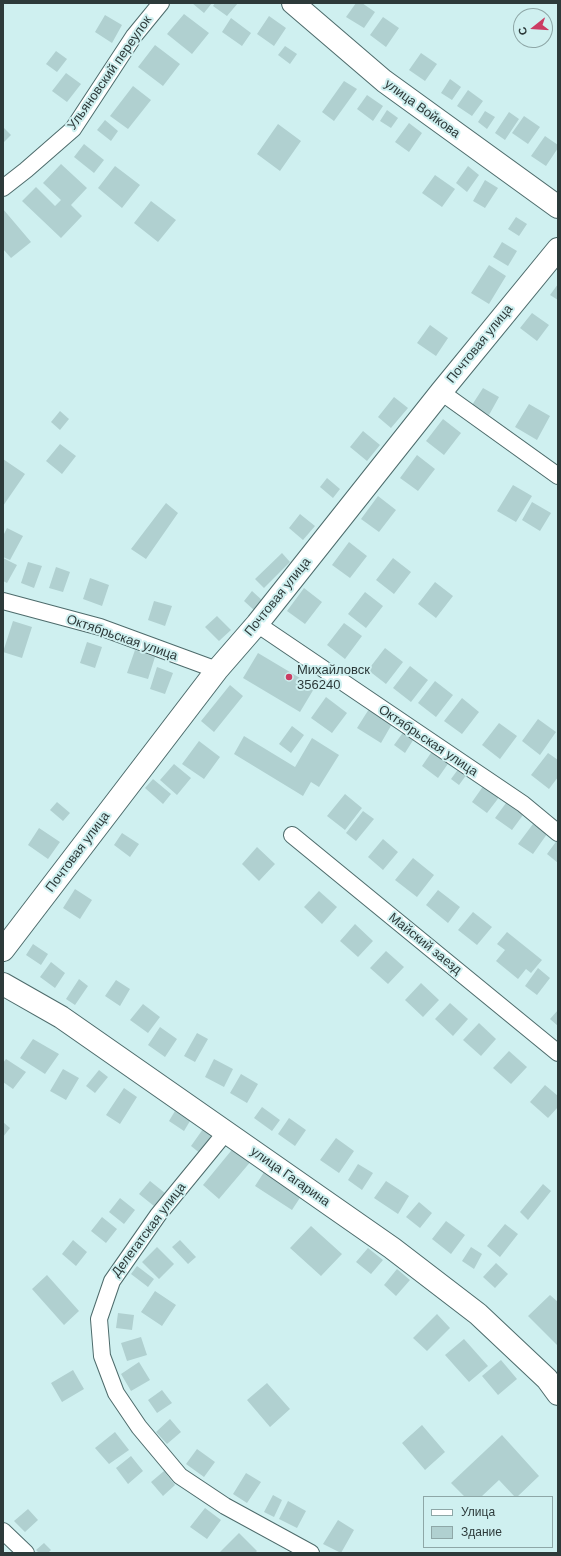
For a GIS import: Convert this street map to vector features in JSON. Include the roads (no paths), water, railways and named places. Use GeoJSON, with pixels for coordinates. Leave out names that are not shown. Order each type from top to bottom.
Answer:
{"type":"FeatureCollection","features":[{"type":"Feature","properties":{"kind":"main road","name":"улица Войкова"},"geometry":{"type":"LineString","coordinates":[[293,3],[384,82],[558,207]]}},
{"type":"Feature","properties":{"kind":"main road","name":"Почтовая улица"},"geometry":{"type":"LineString","coordinates":[[3,950],[217,670],[257,624],[441,392],[558,249]]}},
{"type":"Feature","properties":{"kind":"main road","name":"улица Гагарина"},"geometry":{"type":"LineString","coordinates":[[3,984],[61,1017],[392,1248],[478,1314],[547,1379],[558,1394]]}},
{"type":"Feature","properties":{"kind":"street","name":"Ульяновский переулок"},"geometry":{"type":"LineString","coordinates":[[3,188],[73,129],[134,36],[161,3]]}},
{"type":"Feature","properties":{"kind":"street"},"geometry":{"type":"LineString","coordinates":[[441,392],[558,476]]}},
{"type":"Feature","properties":{"kind":"street","name":"Октябрьская улица"},"geometry":{"type":"LineString","coordinates":[[3,601],[100,627],[217,670]]}},
{"type":"Feature","properties":{"kind":"street","name":"Октябрьская улица"},"geometry":{"type":"LineString","coordinates":[[257,624],[523,804],[558,833]]}},
{"type":"Feature","properties":{"kind":"street","name":"Майский заезд"},"geometry":{"type":"LineString","coordinates":[[292,835],[558,1053]]}},
{"type":"Feature","properties":{"kind":"street","name":"Делегатская улица"},"geometry":{"type":"LineString","coordinates":[[226,1132],[158,1215],[112,1280],[99,1319],[102,1356],[116,1393],[139,1427],[180,1476],[225,1506],[311,1553]]}},
{"type":"Feature","properties":{"kind":"street"},"geometry":{"type":"LineString","coordinates":[[3,1531],[26,1553]]}},
{"type":"Feature","properties":{"kind":"place","name":"Михайловск 356240"},"geometry":{"type":"Point","coordinates":[289,677]}}]}
